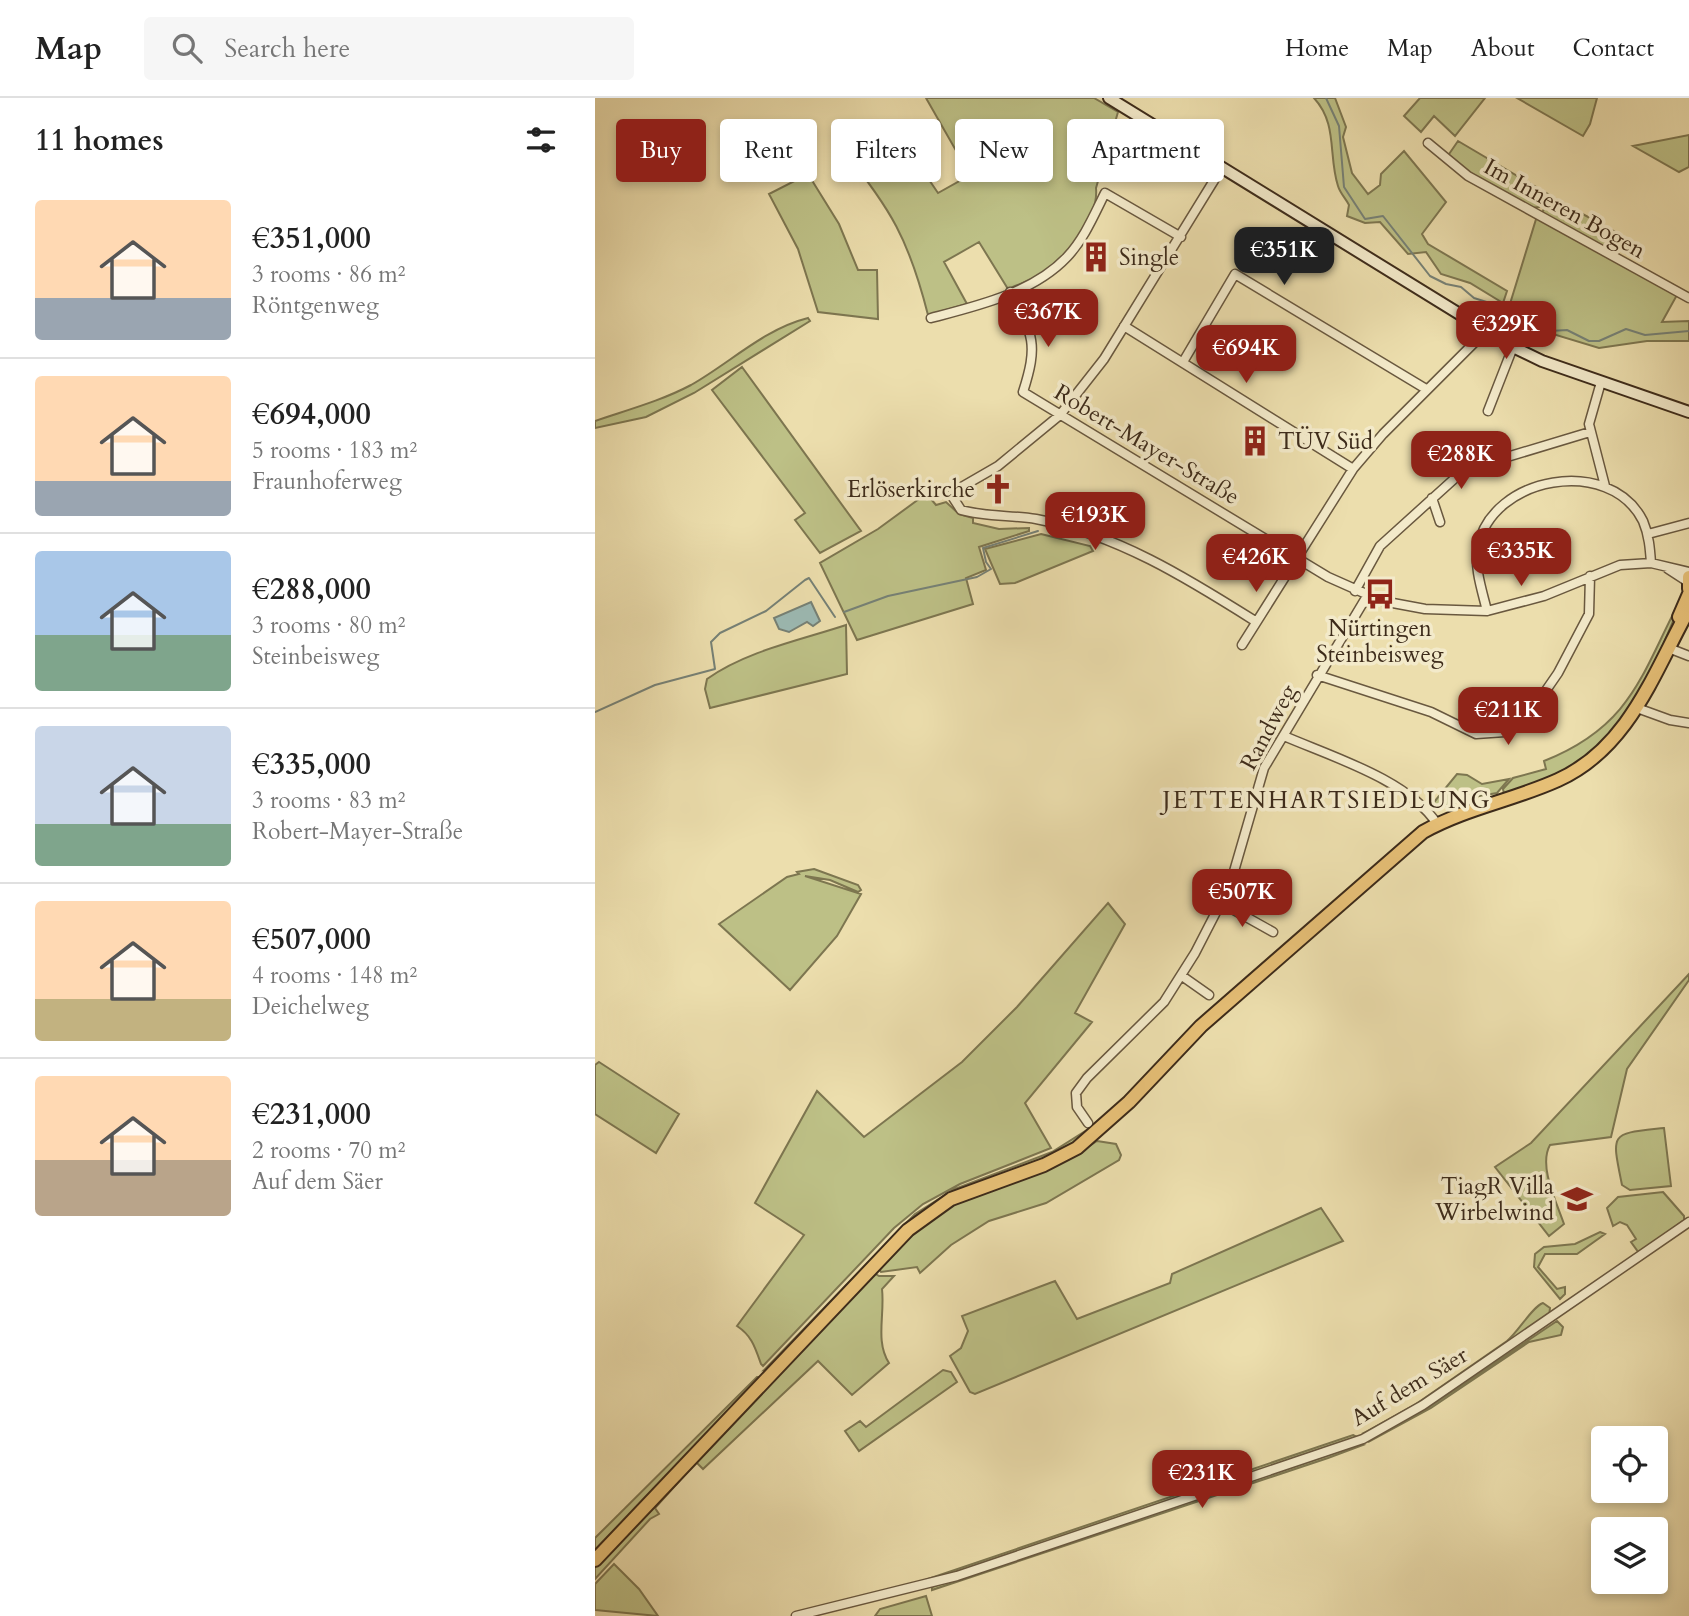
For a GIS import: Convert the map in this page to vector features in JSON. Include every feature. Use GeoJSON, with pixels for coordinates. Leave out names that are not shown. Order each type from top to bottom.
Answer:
{"type":"FeatureCollection","features":[{"type":"Feature","properties":{"kind":"main road"},"geometry":{"type":"LineString","coordinates":[[1676,635],[1689,583]]}},
{"type":"Feature","properties":{"kind":"main road"},"geometry":{"type":"LineString","coordinates":[[595,1560],[908,1230],[951,1199],[1044,1165],[1077,1148],[1129,1102],[1201,1026],[1408,843],[1437,824],[1573,772],[1605,745],[1637,708],[1671,649],[1689,609]]}},
{"type":"Feature","properties":{"kind":"street"},"geometry":{"type":"LineString","coordinates":[[1109,98],[1142,119]]}},
{"type":"Feature","properties":{"kind":"street","name":"Im Inneren Bogen"},"geometry":{"type":"LineString","coordinates":[[1428,143],[1468,176],[1689,298]]}},
{"type":"Feature","properties":{"kind":"street"},"geometry":{"type":"LineString","coordinates":[[1224,171],[1513,347],[1601,382],[1689,412]]}},
{"type":"Feature","properties":{"kind":"street"},"geometry":{"type":"LineString","coordinates":[[1213,182],[1124,326],[1060,415],[1024,447],[953,492],[952,496],[961,510],[1001,518],[1035,519],[1130,549],[1189,580],[1255,621]]}},
{"type":"Feature","properties":{"kind":"street"},"geometry":{"type":"LineString","coordinates":[[931,318],[1010,292],[1048,275],[1068,257],[1085,232],[1105,193],[1181,237]]}},
{"type":"Feature","properties":{"kind":"street"},"geometry":{"type":"LineString","coordinates":[[1183,362],[1235,274],[1426,389]]}},
{"type":"Feature","properties":{"kind":"street","name":"Robert-Mayer-Straße"},"geometry":{"type":"LineString","coordinates":[[1010,292],[1029,325],[1034,357],[1023,392],[1297,558],[1367,596],[1425,609],[1487,611],[1544,596],[1620,565],[1651,563],[1665,567],[1689,583]]}},
{"type":"Feature","properties":{"kind":"street"},"geometry":{"type":"LineString","coordinates":[[1124,326],[1353,469]]}},
{"type":"Feature","properties":{"kind":"street"},"geometry":{"type":"LineString","coordinates":[[1242,645],[1353,469],[1426,389],[1486,331]]}},
{"type":"Feature","properties":{"kind":"street"},"geometry":{"type":"LineString","coordinates":[[1488,411],[1513,347]]}},
{"type":"Feature","properties":{"kind":"street"},"geometry":{"type":"LineString","coordinates":[[1601,382],[1588,424],[1605,486]]}},
{"type":"Feature","properties":{"kind":"street"},"geometry":{"type":"LineString","coordinates":[[1355,590],[1380,546],[1432,498],[1473,466],[1590,432]]}},
{"type":"Feature","properties":{"kind":"street"},"geometry":{"type":"LineString","coordinates":[[1487,611],[1479,577],[1478,547],[1487,523],[1518,495],[1540,486],[1579,481],[1605,486],[1636,510],[1648,534],[1651,563]]}},
{"type":"Feature","properties":{"kind":"street"},"geometry":{"type":"LineString","coordinates":[[1432,498],[1440,522]]}},
{"type":"Feature","properties":{"kind":"street"},"geometry":{"type":"LineString","coordinates":[[1648,534],[1689,523]]}},
{"type":"Feature","properties":{"kind":"street"},"geometry":{"type":"LineString","coordinates":[[1317,675],[1431,712],[1476,734],[1505,732],[1527,718],[1564,663],[1588,614],[1590,576]]}},
{"type":"Feature","properties":{"kind":"street","name":"Randweg"},"geometry":{"type":"LineString","coordinates":[[1088,1123],[1075,1100],[1081,1085],[1144,1025],[1182,976],[1223,904],[1264,768],[1317,675],[1367,596]]}},
{"type":"Feature","properties":{"kind":"street"},"geometry":{"type":"LineString","coordinates":[[1671,649],[1689,656]]}},
{"type":"Feature","properties":{"kind":"street"},"geometry":{"type":"LineString","coordinates":[[1637,708],[1670,720],[1689,723]]}},
{"type":"Feature","properties":{"kind":"street"},"geometry":{"type":"LineString","coordinates":[[1284,736],[1357,765],[1426,810],[1437,824]]}},
{"type":"Feature","properties":{"kind":"street"},"geometry":{"type":"LineString","coordinates":[[1223,904],[1273,932]]}},
{"type":"Feature","properties":{"kind":"street"},"geometry":{"type":"LineString","coordinates":[[1182,976],[1209,995]]}},
{"type":"Feature","properties":{"kind":"street","name":"Auf dem Säer"},"geometry":{"type":"LineString","coordinates":[[796,1616],[957,1576],[1363,1439],[1423,1405],[1689,1222]]}},
{"type":"Feature","properties":{"kind":"green space"},"geometry":{"type":"Polygon","coordinates":[[[926,98],[1094,98],[1118,112],[1116,119],[1067,119],[1067,182],[1098,182],[1092,212],[1071,247],[1039,275],[1008,289],[979,242],[944,262],[967,304],[928,315],[905,245],[886,208],[868,182],[930,182],[938,193],[958,182],[1053,182],[1053,119],[955,119],[955,149],[941,124],[941,119],[938,119],[926,98]]]}},
{"type":"Feature","properties":{"kind":"green space"},"geometry":{"type":"Polygon","coordinates":[[[1314,98],[1335,98],[1346,127],[1343,137],[1352,173],[1368,194],[1380,185],[1381,174],[1404,151],[1446,202],[1422,234],[1428,244],[1507,291],[1503,303],[1470,283],[1441,274],[1426,252],[1408,254],[1380,222],[1365,223],[1347,216],[1349,205],[1340,191],[1335,174],[1330,129],[1322,108],[1314,98]]]}},
{"type":"Feature","properties":{"kind":"green space"},"geometry":{"type":"Polygon","coordinates":[[[1420,98],[1485,98],[1455,136],[1434,116],[1421,132],[1404,116],[1420,98]]]}},
{"type":"Feature","properties":{"kind":"green space"},"geometry":{"type":"Polygon","coordinates":[[[1517,98],[1597,98],[1590,124],[1583,136],[1517,98]]]}},
{"type":"Feature","properties":{"kind":"green space"},"geometry":{"type":"Polygon","coordinates":[[[1689,135],[1689,167],[1679,172],[1633,146],[1689,135]]]}},
{"type":"Feature","properties":{"kind":"green space"},"geometry":{"type":"Polygon","coordinates":[[[1458,141],[1548,194],[1539,207],[1530,208],[1461,169],[1447,157],[1458,141]]]}},
{"type":"Feature","properties":{"kind":"green space"},"geometry":{"type":"Polygon","coordinates":[[[792,182],[813,182],[839,224],[858,270],[877,270],[878,319],[818,312],[798,249],[769,194],[792,182]]]}},
{"type":"Feature","properties":{"kind":"green space"},"geometry":{"type":"Polygon","coordinates":[[[1550,196],[1621,235],[1610,252],[1542,213],[1550,196]]]}},
{"type":"Feature","properties":{"kind":"green space"},"geometry":{"type":"Polygon","coordinates":[[[1537,216],[1677,295],[1662,322],[1689,321],[1689,341],[1647,341],[1599,348],[1510,321],[1509,307],[1537,216]]]}},
{"type":"Feature","properties":{"kind":"green space"},"geometry":{"type":"Polygon","coordinates":[[[808,318],[810,321],[694,393],[646,417],[595,428],[595,421],[680,391],[762,338],[808,318]]]}},
{"type":"Feature","properties":{"kind":"green space"},"geometry":{"type":"Polygon","coordinates":[[[742,367],[861,531],[820,553],[795,520],[805,513],[712,390],[742,367]]]}},
{"type":"Feature","properties":{"kind":"green space"},"geometry":{"type":"Polygon","coordinates":[[[919,499],[931,499],[936,505],[946,502],[959,514],[973,518],[973,523],[999,529],[1029,528],[1029,531],[979,547],[986,570],[966,578],[973,604],[857,640],[820,563],[878,529],[919,499]]]}},
{"type":"Feature","properties":{"kind":"green space"},"geometry":{"type":"Polygon","coordinates":[[[1041,534],[1090,546],[1093,551],[1015,583],[1000,584],[985,549],[1041,534]]]}},
{"type":"Feature","properties":{"kind":"green space"},"geometry":{"type":"Polygon","coordinates":[[[1684,593],[1653,667],[1610,736],[1591,755],[1563,775],[1504,794],[1503,789],[1513,778],[1546,769],[1544,761],[1574,747],[1617,712],[1645,671],[1684,593]]]}},
{"type":"Feature","properties":{"kind":"green space"},"geometry":{"type":"Polygon","coordinates":[[[846,625],[847,674],[710,708],[705,689],[707,679],[722,669],[756,654],[846,625]]]}},
{"type":"Feature","properties":{"kind":"green space"},"geometry":{"type":"Polygon","coordinates":[[[1457,774],[1467,775],[1482,784],[1509,779],[1497,793],[1468,798],[1437,809],[1430,807],[1457,774]]]}},
{"type":"Feature","properties":{"kind":"green space"},"geometry":{"type":"Polygon","coordinates":[[[814,869],[858,885],[861,890],[858,892],[830,880],[805,876],[861,894],[837,936],[790,990],[719,924],[787,877],[814,869]]]}},
{"type":"Feature","properties":{"kind":"green space"},"geometry":{"type":"Polygon","coordinates":[[[1108,903],[1125,924],[1075,1013],[1092,1022],[1025,1103],[1051,1148],[960,1184],[923,1204],[894,1228],[763,1366],[750,1338],[737,1326],[804,1235],[755,1203],[817,1091],[864,1137],[962,1062],[1017,1007],[1108,903]]]}},
{"type":"Feature","properties":{"kind":"green space"},"geometry":{"type":"Polygon","coordinates":[[[1689,974],[1689,980],[1627,1069],[1611,1137],[1550,1145],[1546,1163],[1547,1174],[1564,1224],[1549,1236],[1495,1167],[1531,1143],[1689,974]]]}},
{"type":"Feature","properties":{"kind":"green space"},"geometry":{"type":"Polygon","coordinates":[[[599,1062],[679,1114],[656,1153],[595,1114],[595,1065],[599,1062]]]}},
{"type":"Feature","properties":{"kind":"green space"},"geometry":{"type":"Polygon","coordinates":[[[1664,1128],[1671,1186],[1630,1190],[1622,1185],[1616,1154],[1619,1138],[1633,1132],[1664,1128]]]}},
{"type":"Feature","properties":{"kind":"green space"},"geometry":{"type":"Polygon","coordinates":[[[1087,1130],[1089,1132],[1068,1149],[940,1201],[769,1369],[764,1370],[915,1214],[955,1189],[1052,1152],[1087,1130]]]}},
{"type":"Feature","properties":{"kind":"green space"},"geometry":{"type":"Polygon","coordinates":[[[1097,1141],[1116,1144],[1121,1155],[1119,1160],[1046,1203],[989,1221],[951,1245],[920,1273],[917,1267],[881,1272],[878,1267],[922,1227],[959,1202],[1052,1164],[1097,1141]]]}},
{"type":"Feature","properties":{"kind":"green space"},"geometry":{"type":"Polygon","coordinates":[[[1663,1192],[1684,1216],[1684,1220],[1639,1253],[1631,1242],[1636,1239],[1627,1225],[1620,1222],[1613,1226],[1607,1208],[1618,1197],[1663,1192]]]}},
{"type":"Feature","properties":{"kind":"green space"},"geometry":{"type":"Polygon","coordinates":[[[1321,1208],[1343,1241],[975,1394],[970,1392],[950,1356],[961,1348],[968,1331],[962,1316],[1055,1281],[1077,1319],[1170,1283],[1172,1274],[1321,1208]]]}},
{"type":"Feature","properties":{"kind":"green space"},"geometry":{"type":"Polygon","coordinates":[[[1600,1232],[1605,1234],[1577,1254],[1545,1254],[1538,1267],[1557,1289],[1565,1287],[1565,1294],[1560,1299],[1534,1267],[1535,1254],[1544,1247],[1575,1244],[1600,1232]]]}},
{"type":"Feature","properties":{"kind":"green space"},"geometry":{"type":"Polygon","coordinates":[[[874,1273],[879,1276],[894,1276],[882,1289],[881,1337],[889,1363],[852,1395],[818,1361],[703,1469],[694,1460],[874,1273]]]}},
{"type":"Feature","properties":{"kind":"green space"},"geometry":{"type":"Polygon","coordinates":[[[1543,1303],[1550,1308],[1549,1316],[1416,1407],[1362,1434],[1416,1404],[1507,1341],[1534,1309],[1543,1303]]]}},
{"type":"Feature","properties":{"kind":"green space"},"geometry":{"type":"Polygon","coordinates":[[[1557,1321],[1563,1327],[1561,1335],[1529,1342],[1431,1408],[1368,1442],[1426,1409],[1557,1321]]]}},
{"type":"Feature","properties":{"kind":"green space"},"geometry":{"type":"Polygon","coordinates":[[[943,1370],[951,1372],[957,1382],[859,1451],[845,1431],[860,1421],[866,1427],[943,1370]]]}},
{"type":"Feature","properties":{"kind":"green space"},"geometry":{"type":"Polygon","coordinates":[[[760,1377],[595,1552],[595,1538],[760,1377]]]}},
{"type":"Feature","properties":{"kind":"green space"},"geometry":{"type":"Polygon","coordinates":[[[1353,1435],[1357,1437],[982,1565],[925,1580],[1353,1435]]]}},
{"type":"Feature","properties":{"kind":"green space"},"geometry":{"type":"Polygon","coordinates":[[[1359,1444],[1363,1445],[932,1590],[932,1587],[1359,1444]]]}},
{"type":"Feature","properties":{"kind":"green space"},"geometry":{"type":"Polygon","coordinates":[[[687,1467],[692,1467],[655,1508],[659,1514],[650,1519],[595,1579],[595,1567],[687,1467]]]}},
{"type":"Feature","properties":{"kind":"green space"},"geometry":{"type":"Polygon","coordinates":[[[614,1564],[639,1589],[658,1616],[595,1610],[595,1584],[614,1564]]]}},
{"type":"Feature","properties":{"kind":"green space"},"geometry":{"type":"Polygon","coordinates":[[[926,1596],[932,1616],[875,1616],[880,1609],[926,1596]]]}},
{"type":"Feature","properties":{"kind":"water"},"geometry":{"type":"Polygon","coordinates":[[[811,602],[820,621],[813,626],[807,622],[789,632],[779,629],[774,618],[811,602]]]}},
{"type":"Feature","properties":{"kind":"waterway"},"geometry":{"type":"LineString","coordinates":[[1326,98],[1339,126],[1344,187],[1365,219],[1383,216],[1430,276],[1446,284],[1461,287],[1474,298],[1496,305],[1515,322],[1550,331],[1567,330],[1589,341],[1599,341],[1626,329],[1645,335],[1689,331]]}},
{"type":"Feature","properties":{"kind":"waterway"},"geometry":{"type":"LineString","coordinates":[[844,612],[888,596],[977,577],[991,569],[986,562],[983,548],[1038,531]]}},
{"type":"Feature","properties":{"kind":"waterway"},"geometry":{"type":"LineString","coordinates":[[595,712],[655,685],[715,669],[711,642],[720,633],[766,611],[809,578],[835,617]]}},
{"type":"Feature","properties":{"kind":"place","name":"Single"},"geometry":{"type":"Point","coordinates":[1096,257]}},
{"type":"Feature","properties":{"kind":"place","name":"TÜV Süd"},"geometry":{"type":"Point","coordinates":[1255,441]}},
{"type":"Feature","properties":{"kind":"place","name":"Erlöserkirche"},"geometry":{"type":"Point","coordinates":[998,489]}},
{"type":"Feature","properties":{"kind":"place","name":"Nürtingen Steinbeisweg"},"geometry":{"type":"Point","coordinates":[1380,594]}},
{"type":"Feature","properties":{"kind":"place","name":"TiagR Villa Wirbelwind"},"geometry":{"type":"Point","coordinates":[1577,1199]}},
{"type":"Feature","properties":{"kind":"district","name":"JETTENHARTSIEDLUNG"},"geometry":{"type":"Point","coordinates":[1327,800]}}]}
